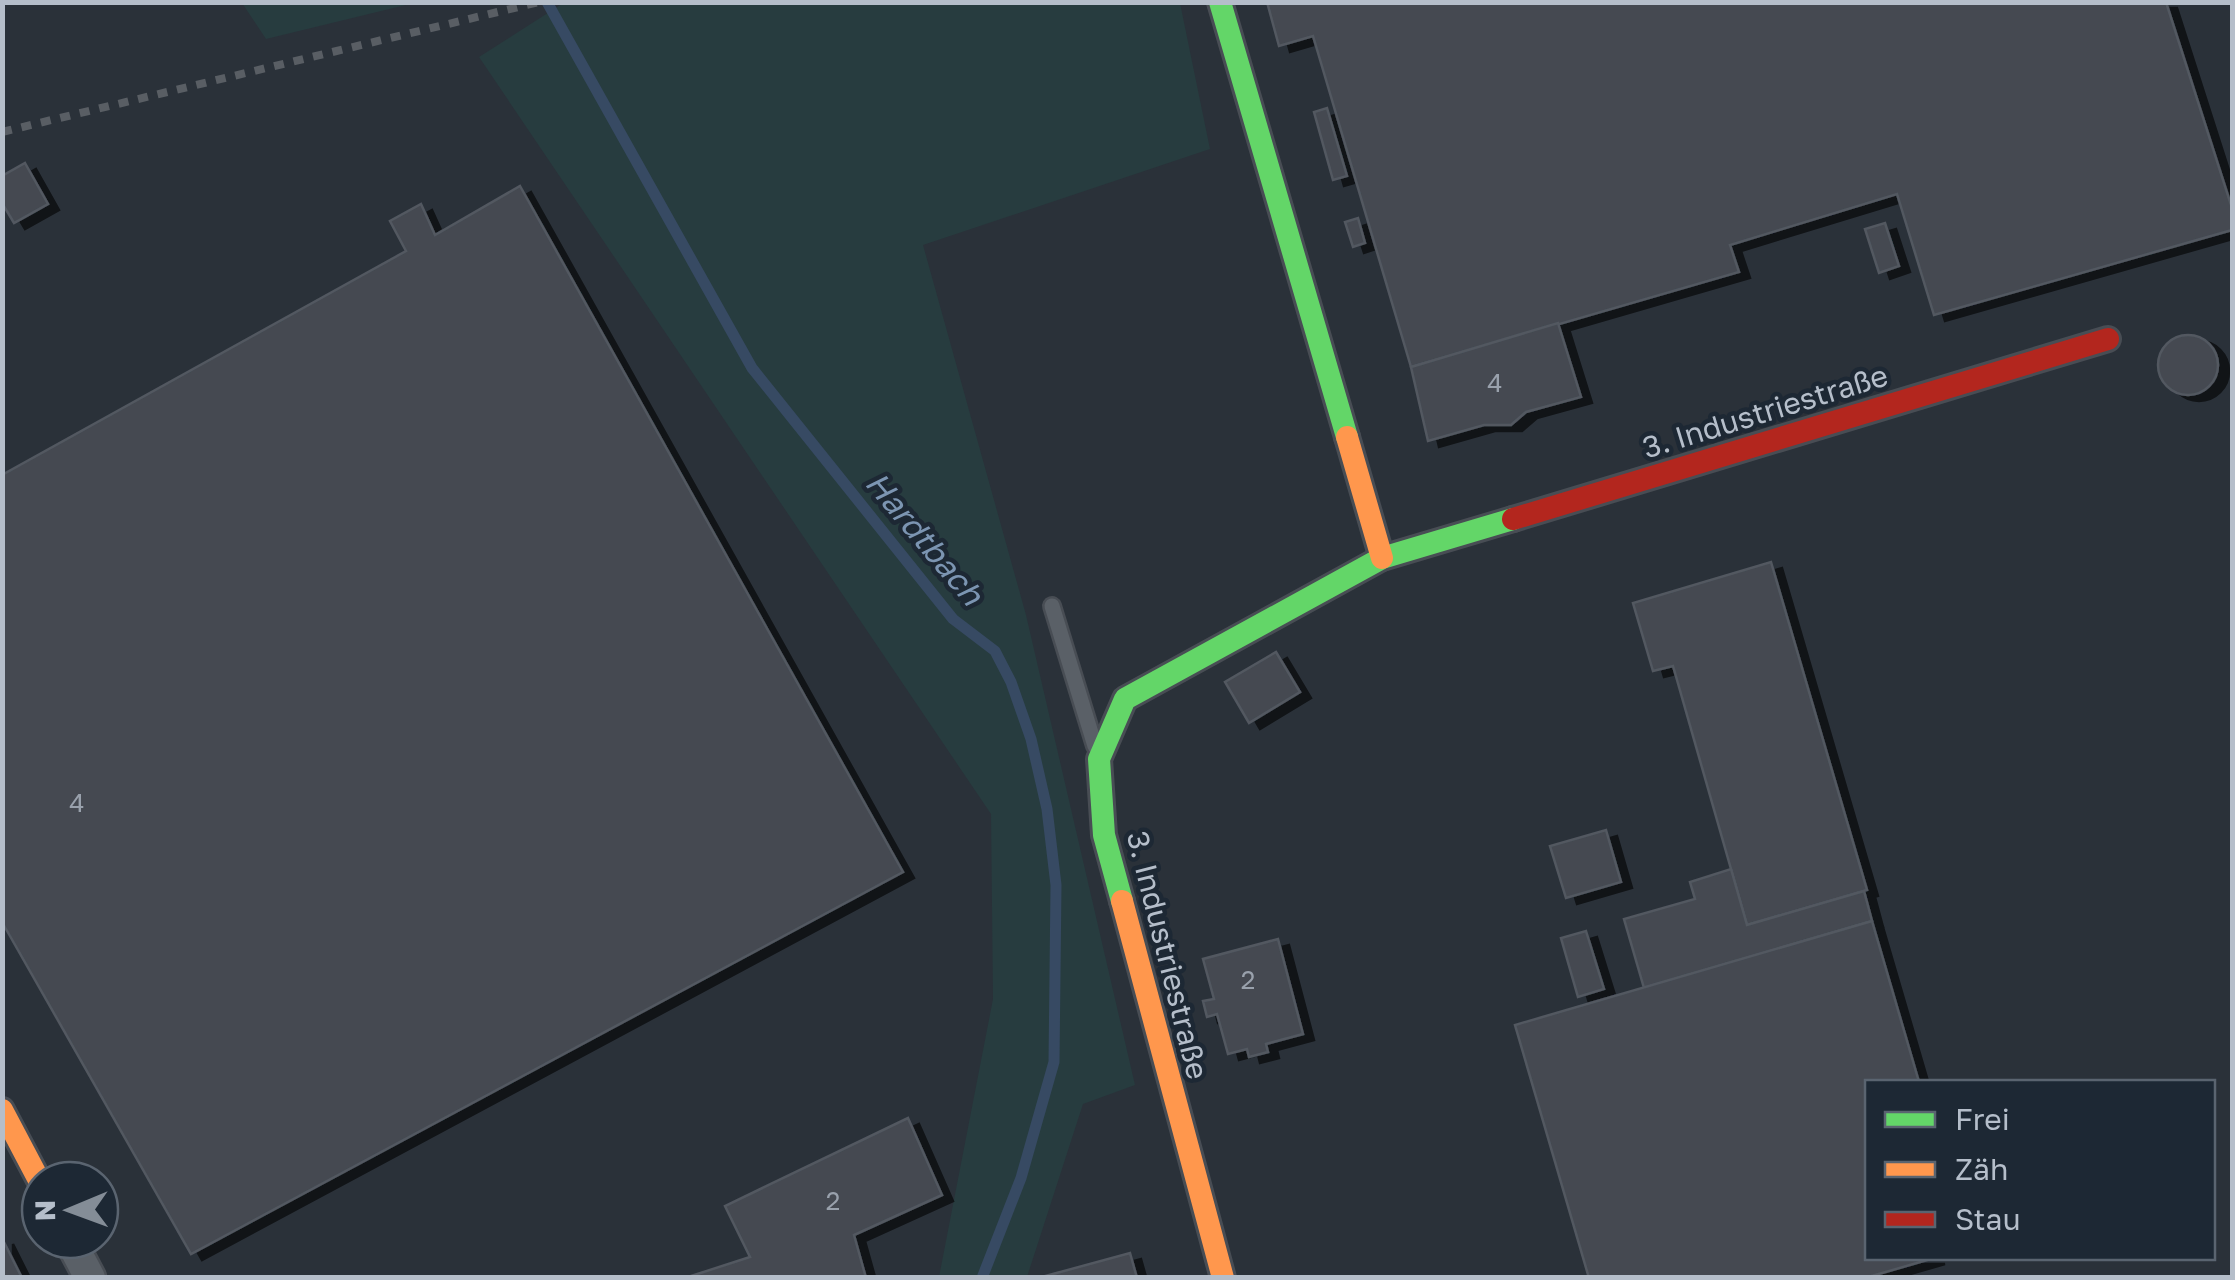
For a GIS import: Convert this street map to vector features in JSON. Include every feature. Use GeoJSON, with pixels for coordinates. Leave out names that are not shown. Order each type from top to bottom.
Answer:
{"type":"FeatureCollection","features":[{"type":"Feature","properties":{"kind":"street"},"geometry":{"type":"LineString","coordinates":[[1220,2],[1382,558]]}},
{"type":"Feature","properties":{"kind":"street","name":"3. Industriestraße"},"geometry":{"type":"LineString","coordinates":[[1223,1278],[1104,835],[1099,760],[1124,699],[1382,558],[2108,338]]}},
{"type":"Feature","properties":{"kind":"street"},"geometry":{"type":"LineString","coordinates":[[2,1110],[28,1160]]}},
{"type":"Feature","properties":{"kind":"lane"},"geometry":{"type":"LineString","coordinates":[[1052,606],[1099,760]]}},
{"type":"Feature","properties":{"kind":"green space"},"geometry":{"type":"Polygon","coordinates":[[[565,2],[1180,3],[1210,149],[923,245],[1026,615],[1135,1085],[1083,1104],[1027,1277],[939,1277],[993,999],[991,814],[479,57],[565,2]]]}},
{"type":"Feature","properties":{"kind":"green space"},"geometry":{"type":"Polygon","coordinates":[[[242,3],[414,3],[266,39],[242,3]]]}},
{"type":"Feature","properties":{"kind":"building"},"geometry":{"type":"Polygon","coordinates":[[[1267,2],[2166,2],[2232,208],[2232,230],[1934,315],[1897,194],[1730,245],[1739,272],[1411,367],[1313,36],[1279,46],[1267,2]]]}},
{"type":"Feature","properties":{"kind":"building"},"geometry":{"type":"Polygon","coordinates":[[[1327,108],[1347,176],[1333,180],[1314,112],[1327,108]]]}},
{"type":"Feature","properties":{"kind":"building"},"geometry":{"type":"Polygon","coordinates":[[[25,163],[48,204],[14,223],[2,203],[2,176],[25,163]]]}},
{"type":"Feature","properties":{"kind":"building"},"geometry":{"type":"Polygon","coordinates":[[[520,186],[903,872],[191,1254],[2,922],[2,475],[406,251],[390,221],[421,204],[435,235],[520,186]]]}},
{"type":"Feature","properties":{"kind":"building"},"geometry":{"type":"Polygon","coordinates":[[[1358,218],[1365,243],[1353,247],[1345,222],[1358,218]]]}},
{"type":"Feature","properties":{"kind":"building"},"geometry":{"type":"Polygon","coordinates":[[[1885,223],[1899,266],[1879,273],[1865,229],[1885,223]]]}},
{"type":"Feature","properties":{"kind":"building"},"geometry":{"type":"Polygon","coordinates":[[[1558,323],[1581,397],[1526,412],[1511,425],[1484,425],[1428,441],[1411,367],[1558,323]]]}},
{"type":"Feature","properties":{"kind":"building"},"geometry":{"type":"Polygon","coordinates":[[[2188,335],[2209,344],[2218,365],[2209,386],[2188,395],[2167,386],[2158,365],[2167,344],[2188,335]]]}},
{"type":"Feature","properties":{"kind":"building"},"geometry":{"type":"Polygon","coordinates":[[[1771,562],[1867,890],[1747,925],[1673,666],[1653,671],[1633,603],[1771,562]]]}},
{"type":"Feature","properties":{"kind":"building"},"geometry":{"type":"Polygon","coordinates":[[[1276,652],[1300,692],[1249,723],[1225,682],[1276,652]]]}},
{"type":"Feature","properties":{"kind":"building"},"geometry":{"type":"Polygon","coordinates":[[[1606,830],[1621,882],[1566,898],[1550,846],[1606,830]]]}},
{"type":"Feature","properties":{"kind":"building"},"geometry":{"type":"Polygon","coordinates":[[[1731,869],[1747,925],[1864,891],[1872,921],[1644,988],[1624,919],[1695,899],[1690,882],[1731,869]]]}},
{"type":"Feature","properties":{"kind":"building"},"geometry":{"type":"Polygon","coordinates":[[[1872,921],[1918,1080],[1865,1080],[1865,1260],[1927,1260],[1865,1278],[1589,1278],[1515,1025],[1872,921]]]}},
{"type":"Feature","properties":{"kind":"building"},"geometry":{"type":"Polygon","coordinates":[[[1586,931],[1604,989],[1578,997],[1561,938],[1586,931]]]}},
{"type":"Feature","properties":{"kind":"building"},"geometry":{"type":"Polygon","coordinates":[[[1278,939],[1303,1034],[1266,1044],[1268,1052],[1249,1057],[1247,1049],[1228,1054],[1217,1014],[1207,1017],[1203,1001],[1214,999],[1203,959],[1278,939]]]}},
{"type":"Feature","properties":{"kind":"building"},"geometry":{"type":"Polygon","coordinates":[[[908,1118],[942,1195],[854,1235],[866,1278],[685,1278],[750,1257],[725,1206],[908,1118]]]}},
{"type":"Feature","properties":{"kind":"building"},"geometry":{"type":"Polygon","coordinates":[[[2,1238],[22,1278],[2,1278],[2,1238]]]}},
{"type":"Feature","properties":{"kind":"building"},"geometry":{"type":"Polygon","coordinates":[[[1130,1253],[1137,1278],[1042,1277],[1130,1253]]]}},
{"type":"Feature","properties":{"kind":"waterway","name":"Hardtbach"},"geometry":{"type":"LineString","coordinates":[[547,2],[752,368],[953,619],[995,651],[1011,682],[1031,739],[1047,809],[1056,885],[1054,1062],[1021,1178],[982,1278]]}},
{"type":"Feature","properties":{"kind":"railway"},"geometry":{"type":"LineString","coordinates":[[2,132],[539,2]]}},
{"type":"Feature","properties":{"kind":"traffic: fast"},"geometry":{"type":"LineString","coordinates":[[1220,2],[1347,437]]}},
{"type":"Feature","properties":{"kind":"traffic: fast"},"geometry":{"type":"LineString","coordinates":[[1122,901],[1104,835],[1099,759],[1125,699],[1382,558],[1513,519]]}},
{"type":"Feature","properties":{"kind":"traffic: slow"},"geometry":{"type":"LineString","coordinates":[[1347,437],[1382,558]]}},
{"type":"Feature","properties":{"kind":"traffic: slow"},"geometry":{"type":"LineString","coordinates":[[1122,901],[1223,1278]]}},
{"type":"Feature","properties":{"kind":"traffic: slow"},"geometry":{"type":"LineString","coordinates":[[2,1110],[28,1160]]}},
{"type":"Feature","properties":{"kind":"traffic: jam"},"geometry":{"type":"LineString","coordinates":[[1513,519],[2108,339]]}}]}
